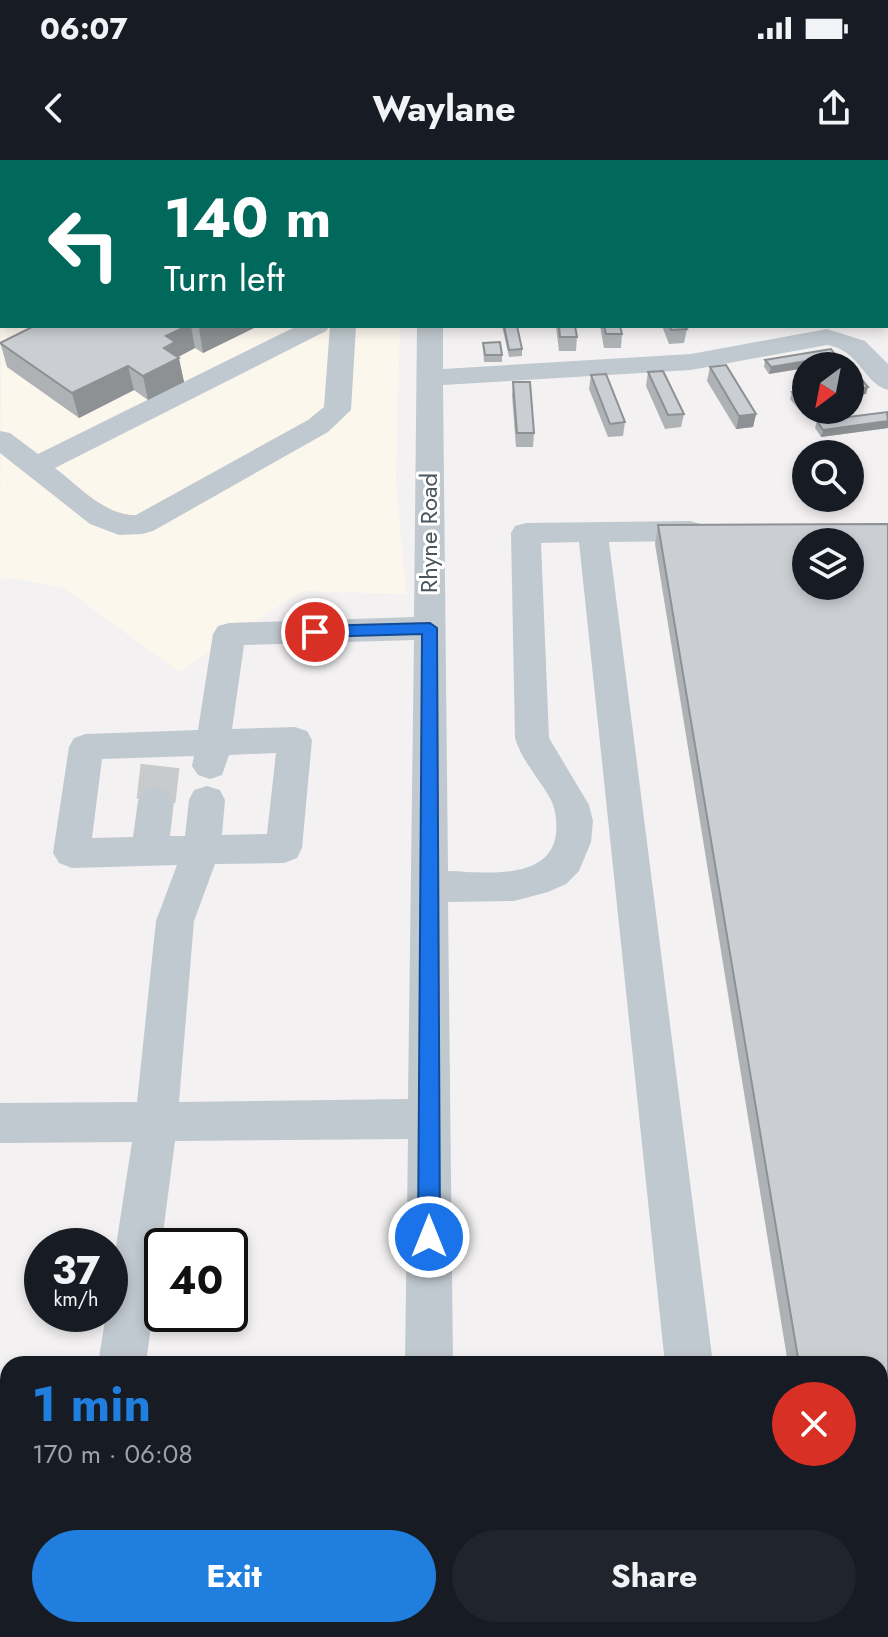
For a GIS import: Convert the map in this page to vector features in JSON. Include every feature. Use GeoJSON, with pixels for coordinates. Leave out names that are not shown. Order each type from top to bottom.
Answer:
{"type":"FeatureCollection","features":[{"type":"Feature","properties":{"kind":"street"},"geometry":{"type":"LineString","coordinates":[[35,467],[313,328]]}},
{"type":"Feature","properties":{"kind":"street"},"geometry":{"type":"LineString","coordinates":[[0,439],[100,517],[119,525],[142,524],[318,426],[337,410],[343,328]]}},
{"type":"Feature","properties":{"kind":"street","name":"Rhyne Road"},"geometry":{"type":"LineString","coordinates":[[429,1356],[430,328]]}},
{"type":"Feature","properties":{"kind":"street"},"geometry":{"type":"LineString","coordinates":[[429,378],[691,362],[827,337],[847,339],[862,349],[888,382]]}},
{"type":"Feature","properties":{"kind":"street"},"geometry":{"type":"LineString","coordinates":[[429,886],[513,886],[560,872],[566,863],[575,828],[571,804],[537,755],[532,738],[526,533],[690,531]]}},
{"type":"Feature","properties":{"kind":"street"},"geometry":{"type":"LineString","coordinates":[[593,532],[688,1356]]}},
{"type":"Feature","properties":{"kind":"street"},"geometry":{"type":"LineString","coordinates":[[123,1356],[156,1123],[175,921],[202,849],[209,770],[229,634],[430,628]]}},
{"type":"Feature","properties":{"kind":"street"},"geometry":{"type":"LineString","coordinates":[[295,740],[284,848],[72,853],[86,747],[159,770],[209,770],[295,740]]}},
{"type":"Feature","properties":{"kind":"street"},"geometry":{"type":"LineString","coordinates":[[150,851],[159,770]]}},
{"type":"Feature","properties":{"kind":"street"},"geometry":{"type":"LineString","coordinates":[[0,1123],[429,1119]]}},
{"type":"Feature","properties":{"kind":"shaded area"},"geometry":{"type":"Polygon","coordinates":[[[1,328],[400,328],[396,481],[406,594],[302,591],[179,672],[64,588],[11,578],[0,580],[1,328]]]}},
{"type":"Feature","properties":{"kind":"building"},"geometry":{"type":"Polygon","coordinates":[[[30,328],[183,328],[166,336],[175,342],[164,348],[179,358],[143,376],[128,366],[72,393],[0,343],[30,328]]]}},
{"type":"Feature","properties":{"kind":"building"},"geometry":{"type":"Polygon","coordinates":[[[504,328],[517,328],[522,349],[509,350],[504,328]]]}},
{"type":"Feature","properties":{"kind":"building"},"geometry":{"type":"Polygon","coordinates":[[[559,328],[575,328],[577,337],[560,337],[559,328]]]}},
{"type":"Feature","properties":{"kind":"building"},"geometry":{"type":"Polygon","coordinates":[[[604,328],[620,328],[622,334],[606,334],[604,328]]]}},
{"type":"Feature","properties":{"kind":"building"},"geometry":{"type":"Polygon","coordinates":[[[500,342],[502,355],[485,355],[483,343],[500,342]]]}},
{"type":"Feature","properties":{"kind":"building"},"geometry":{"type":"Polygon","coordinates":[[[792,356],[792,363],[771,367],[765,360],[792,356]]]}},
{"type":"Feature","properties":{"kind":"building"},"geometry":{"type":"Polygon","coordinates":[[[726,365],[756,414],[739,416],[710,367],[726,365]]]}},
{"type":"Feature","properties":{"kind":"building"},"geometry":{"type":"Polygon","coordinates":[[[663,371],[684,414],[668,415],[648,372],[663,371]]]}},
{"type":"Feature","properties":{"kind":"building"},"geometry":{"type":"Polygon","coordinates":[[[606,374],[625,422],[610,424],[591,375],[606,374]]]}},
{"type":"Feature","properties":{"kind":"building"},"geometry":{"type":"Polygon","coordinates":[[[513,382],[530,382],[534,433],[517,433],[513,382]]]}},
{"type":"Feature","properties":{"kind":"building"},"geometry":{"type":"Polygon","coordinates":[[[887,412],[888,421],[823,430],[819,424],[864,424],[864,415],[887,412]]]}},
{"type":"Feature","properties":{"kind":"building"},"geometry":{"type":"Polygon","coordinates":[[[888,524],[888,1356],[798,1356],[658,525],[888,524]]]}},
{"type":"Feature","properties":{"kind":"tunnel"},"geometry":{"type":"LineString","coordinates":[[156,801],[160,766]]}},
{"type":"Feature","properties":{"kind":"route"},"geometry":{"type":"LineString","coordinates":[[315,632],[430,628],[429,1237]]}}]}
